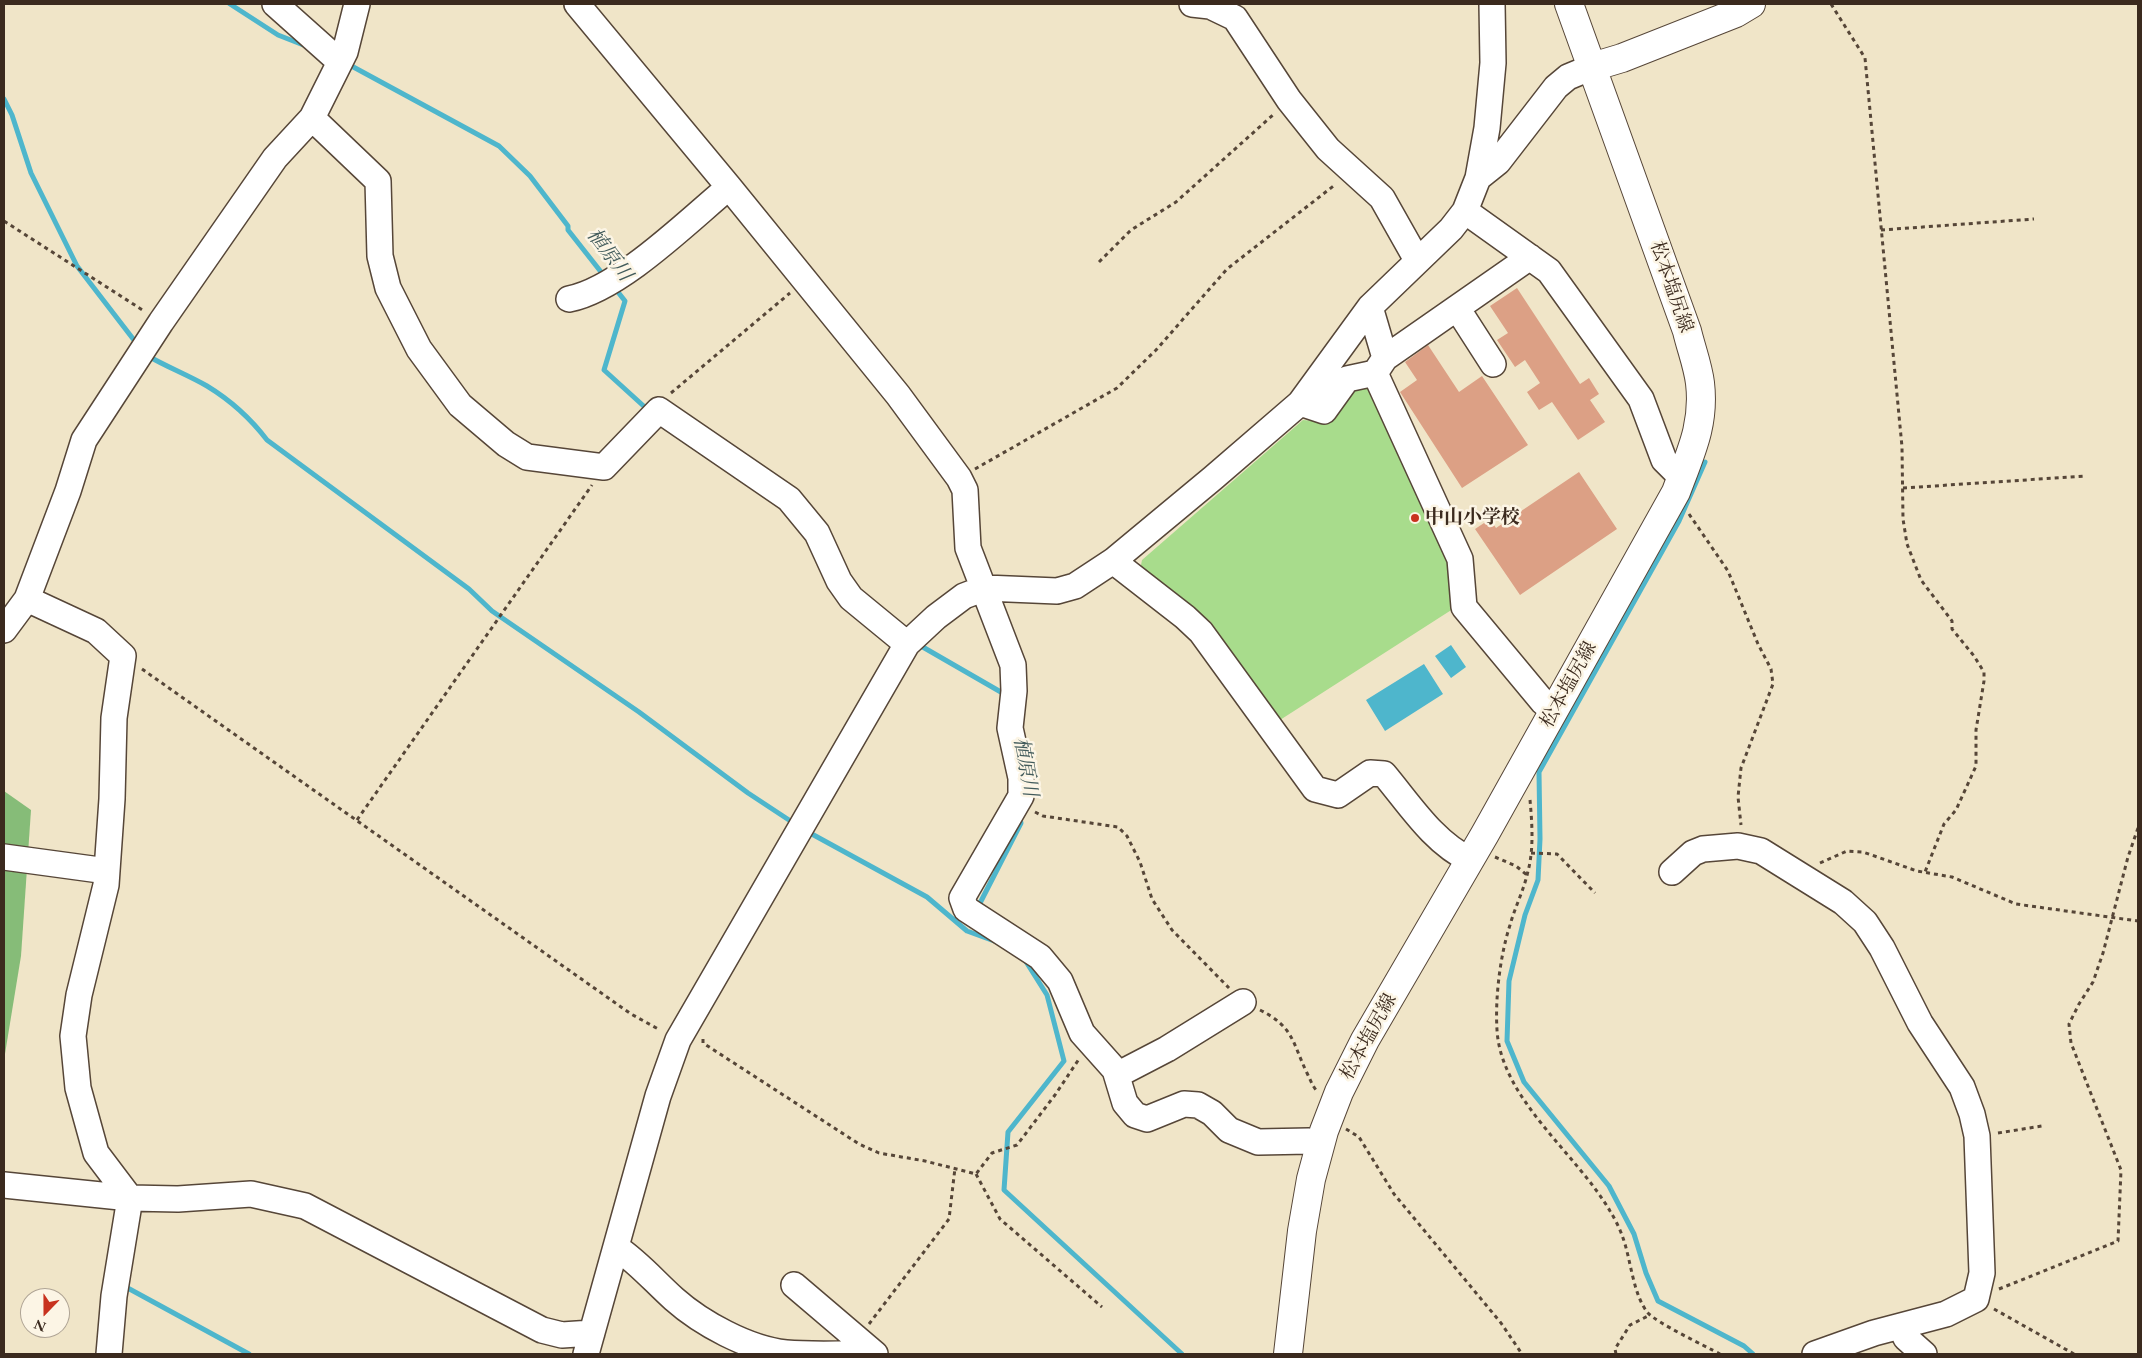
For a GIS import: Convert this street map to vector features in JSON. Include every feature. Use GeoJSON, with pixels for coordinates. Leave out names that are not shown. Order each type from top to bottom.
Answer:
{"type":"FeatureCollection","features":[{"type":"Feature","properties":{"kind":"main road","name":"松本塩尻線"},"geometry":{"type":"LineString","coordinates":[[1288,1354],[1302,1231],[1311,1179],[1332,1110],[1365,1040],[1554,712],[1679,484],[1691,456],[1700,417],[1700,383],[1687,331],[1569,4]]}},
{"type":"Feature","properties":{"kind":"main road"},"geometry":{"type":"LineString","coordinates":[[1592,67],[1622,58],[1736,13],[1751,4]]}},
{"type":"Feature","properties":{"kind":"street"},"geometry":{"type":"LineString","coordinates":[[275,4],[340,62]]}},
{"type":"Feature","properties":{"kind":"street"},"geometry":{"type":"LineString","coordinates":[[4,630],[27,600],[68,491],[84,440],[161,322],[275,158],[312,118],[345,52],[357,4]]}},
{"type":"Feature","properties":{"kind":"street"},"geometry":{"type":"LineString","coordinates":[[577,4],[898,395],[959,478],[965,490],[968,548],[1013,664],[1014,691],[1010,728],[1021,778],[1021,796],[962,898],[966,908],[1040,957],[1060,981],[1082,1033],[1115,1070],[1125,1103],[1135,1115],[1147,1119],[1184,1104],[1198,1105],[1212,1114],[1228,1130],[1258,1142],[1309,1141],[1321,1143]]}},
{"type":"Feature","properties":{"kind":"street"},"geometry":{"type":"LineString","coordinates":[[1192,4],[1210,6],[1235,18],[1289,100],[1328,149],[1382,198],[1417,260]]}},
{"type":"Feature","properties":{"kind":"street"},"geometry":{"type":"LineString","coordinates":[[4,1185],[130,1198],[178,1199],[251,1194],[305,1206],[542,1330],[589,1344],[658,1096],[678,1040],[907,644],[936,617],[964,596],[985,588],[1056,591],[1074,586],[1113,561],[1300,403],[1370,307],[1450,229],[1465,211],[1478,178],[1487,128],[1494,63],[1492,4]]}},
{"type":"Feature","properties":{"kind":"street"},"geometry":{"type":"LineString","coordinates":[[1478,178],[1498,162],[1556,87],[1568,77],[1592,67]]}},
{"type":"Feature","properties":{"kind":"street"},"geometry":{"type":"LineString","coordinates":[[312,118],[378,181],[380,256],[388,288],[419,349],[460,405],[506,444],[527,457],[604,467],[659,410],[789,499],[817,533],[839,581],[851,598],[907,644]]}},
{"type":"Feature","properties":{"kind":"street"},"geometry":{"type":"LineString","coordinates":[[569,299],[584,296],[631,269],[729,187]]}},
{"type":"Feature","properties":{"kind":"street"},"geometry":{"type":"LineString","coordinates":[[1465,211],[1548,271],[1642,399],[1664,460],[1679,484]]}},
{"type":"Feature","properties":{"kind":"street"},"geometry":{"type":"LineString","coordinates":[[1300,403],[1324,411],[1347,379],[1380,365],[1530,257]]}},
{"type":"Feature","properties":{"kind":"street"},"geometry":{"type":"LineString","coordinates":[[1370,307],[1380,365],[1460,559],[1464,607],[1543,702],[1554,712]]}},
{"type":"Feature","properties":{"kind":"street"},"geometry":{"type":"LineString","coordinates":[[1457,308],[1494,364]]}},
{"type":"Feature","properties":{"kind":"street"},"geometry":{"type":"LineString","coordinates":[[1113,561],[1185,617],[1201,632],[1315,789],[1338,795],[1370,773],[1384,774],[1433,834],[1457,854],[1473,855]]}},
{"type":"Feature","properties":{"kind":"street"},"geometry":{"type":"LineString","coordinates":[[27,600],[96,631],[123,656],[114,718],[112,799],[106,885],[80,995],[73,1036],[78,1088],[96,1153],[130,1198],[114,1296],[109,1354]]}},
{"type":"Feature","properties":{"kind":"street"},"geometry":{"type":"LineString","coordinates":[[1672,872],[1693,853],[1703,849],[1738,846],[1761,851],[1843,902],[1866,922],[1882,948],[1920,1023],[1962,1087],[1972,1114],[1977,1136],[1982,1274],[1976,1299],[1946,1314],[1874,1333],[1815,1354]]}},
{"type":"Feature","properties":{"kind":"street"},"geometry":{"type":"LineString","coordinates":[[4,857],[107,871]]}},
{"type":"Feature","properties":{"kind":"street"},"geometry":{"type":"LineString","coordinates":[[1116,1075],[1167,1049],[1243,1002]]}},
{"type":"Feature","properties":{"kind":"street"},"geometry":{"type":"LineString","coordinates":[[617,1248],[641,1267],[674,1299],[713,1328],[747,1342],[784,1353],[862,1349]]}},
{"type":"Feature","properties":{"kind":"street"},"geometry":{"type":"LineString","coordinates":[[794,1286],[862,1349]]}},
{"type":"Feature","properties":{"kind":"street"},"geometry":{"type":"LineString","coordinates":[[1901,1326],[1906,1338],[1924,1354]]}},
{"type":"Feature","properties":{"kind":"path"},"geometry":{"type":"LineString","coordinates":[[1831,4],[1864,58],[1902,447],[1903,519],[1907,544],[1921,580],[1952,621],[1952,629],[1974,656],[1984,672],[1976,730],[1976,766],[1956,810],[1944,824],[1925,872]]}},
{"type":"Feature","properties":{"kind":"path"},"geometry":{"type":"LineString","coordinates":[[1099,262],[1131,230],[1176,202],[1289,100]]}},
{"type":"Feature","properties":{"kind":"path"},"geometry":{"type":"LineString","coordinates":[[959,478],[1118,388],[1156,350],[1228,269],[1352,171]]}},
{"type":"Feature","properties":{"kind":"path"},"geometry":{"type":"LineString","coordinates":[[1881,230],[2034,219]]}},
{"type":"Feature","properties":{"kind":"path"},"geometry":{"type":"LineString","coordinates":[[4,221],[161,322]]}},
{"type":"Feature","properties":{"kind":"path"},"geometry":{"type":"LineString","coordinates":[[659,410],[670,394],[804,281]]}},
{"type":"Feature","properties":{"kind":"path"},"geometry":{"type":"LineString","coordinates":[[357,820],[604,467]]}},
{"type":"Feature","properties":{"kind":"path"},"geometry":{"type":"LineString","coordinates":[[1903,488],[2086,476]]}},
{"type":"Feature","properties":{"kind":"path"},"geometry":{"type":"LineString","coordinates":[[1679,484],[1728,571],[1758,644],[1771,668],[1773,684],[1740,768],[1738,797],[1742,830],[1752,845],[1761,851]]}},
{"type":"Feature","properties":{"kind":"path"},"geometry":{"type":"LineString","coordinates":[[123,656],[631,1014],[678,1040]]}},
{"type":"Feature","properties":{"kind":"path"},"geometry":{"type":"LineString","coordinates":[[1529,797],[1531,853],[1527,875],[1509,927],[1499,982],[1497,1030],[1501,1055],[1511,1077],[1535,1115],[1610,1210],[1623,1236],[1642,1304],[1650,1315],[1720,1354]]}},
{"type":"Feature","properties":{"kind":"path"},"geometry":{"type":"LineString","coordinates":[[1018,802],[1043,816],[1118,827],[1127,836],[1140,862],[1152,899],[1172,930],[1243,1002],[1274,1017],[1290,1032],[1314,1088],[1358,1137],[1394,1194],[1501,1323],[1522,1354]]}},
{"type":"Feature","properties":{"kind":"path"},"geometry":{"type":"LineString","coordinates":[[1976,1299],[2118,1241],[2121,1170],[2071,1042],[2069,1024],[2093,982],[2138,828]]}},
{"type":"Feature","properties":{"kind":"path"},"geometry":{"type":"LineString","coordinates":[[1812,861],[1821,863],[1847,851],[1863,852],[1925,872],[1952,877],[2016,904],[2138,921]]}},
{"type":"Feature","properties":{"kind":"path"},"geometry":{"type":"LineString","coordinates":[[1531,853],[1557,854],[1595,893]]}},
{"type":"Feature","properties":{"kind":"path"},"geometry":{"type":"LineString","coordinates":[[1473,855],[1516,866],[1527,875]]}},
{"type":"Feature","properties":{"kind":"path"},"geometry":{"type":"LineString","coordinates":[[703,1032],[703,1043],[859,1144],[879,1153],[976,1174],[1000,1219],[1102,1307]]}},
{"type":"Feature","properties":{"kind":"path"},"geometry":{"type":"LineString","coordinates":[[976,1174],[992,1153],[1016,1145],[1055,1095],[1090,1042]]}},
{"type":"Feature","properties":{"kind":"path"},"geometry":{"type":"LineString","coordinates":[[1977,1136],[2042,1126]]}},
{"type":"Feature","properties":{"kind":"path"},"geometry":{"type":"LineString","coordinates":[[862,1349],[949,1219],[955,1168]]}},
{"type":"Feature","properties":{"kind":"path"},"geometry":{"type":"LineString","coordinates":[[1976,1299],[2074,1354]]}},
{"type":"Feature","properties":{"kind":"path"},"geometry":{"type":"LineString","coordinates":[[1616,1354],[1615,1349],[1630,1325],[1650,1315]]}},
{"type":"Feature","properties":{"kind":"green space"},"geometry":{"type":"Polygon","coordinates":[[[1368,376],[1455,562],[1456,607],[1280,720],[1210,621],[1140,570],[1142,560],[1303,420],[1325,422],[1348,386],[1368,376]]]}},
{"type":"Feature","properties":{"kind":"green space"},"geometry":{"type":"Polygon","coordinates":[[[4,791],[31,810],[21,956],[4,1060],[4,791]]]}},
{"type":"Feature","properties":{"kind":"water"},"geometry":{"type":"Polygon","coordinates":[[[1451,645],[1466,667],[1451,678],[1435,656],[1451,645]]]}},
{"type":"Feature","properties":{"kind":"water"},"geometry":{"type":"Polygon","coordinates":[[[1424,664],[1443,694],[1385,731],[1366,700],[1424,664]]]}},
{"type":"Feature","properties":{"kind":"building"},"geometry":{"type":"Polygon","coordinates":[[[1517,288],[1580,384],[1589,378],[1599,394],[1590,400],[1605,422],[1578,440],[1552,402],[1539,410],[1527,392],[1540,383],[1525,360],[1515,367],[1497,340],[1508,333],[1490,306],[1517,288]]]}},
{"type":"Feature","properties":{"kind":"building"},"geometry":{"type":"Polygon","coordinates":[[[1428,345],[1459,392],[1482,376],[1528,445],[1462,488],[1400,392],[1417,380],[1405,362],[1428,345]]]}},
{"type":"Feature","properties":{"kind":"building"},"geometry":{"type":"Polygon","coordinates":[[[1579,472],[1617,529],[1520,595],[1475,529],[1490,519],[1496,528],[1579,472]]]}},
{"type":"Feature","properties":{"kind":"waterway","name":"植原川"},"geometry":{"type":"LineString","coordinates":[[230,4],[278,35],[306,46]]}},
{"type":"Feature","properties":{"kind":"waterway","name":"植原川"},"geometry":{"type":"LineString","coordinates":[[346,63],[499,146],[530,176],[568,226],[568,230],[605,277]]}},
{"type":"Feature","properties":{"kind":"waterway"},"geometry":{"type":"LineString","coordinates":[[4,99],[12,115],[31,173],[77,266],[137,344]]}},
{"type":"Feature","properties":{"kind":"waterway","name":"植原川"},"geometry":{"type":"LineString","coordinates":[[614,287],[625,301],[604,370],[648,410]]}},
{"type":"Feature","properties":{"kind":"waterway"},"geometry":{"type":"LineString","coordinates":[[148,356],[200,382],[224,397],[247,417],[267,440],[469,589],[492,611],[639,712],[748,793],[792,822]]}},
{"type":"Feature","properties":{"kind":"waterway"},"geometry":{"type":"LineString","coordinates":[[1705,462],[1679,521],[1539,772],[1540,839],[1538,880],[1525,915],[1509,981],[1507,1041],[1524,1082],[1609,1186],[1634,1234],[1646,1273],[1658,1301],[1744,1346],[1753,1354]]}},
{"type":"Feature","properties":{"kind":"waterway","name":"植原川"},"geometry":{"type":"LineString","coordinates":[[921,646],[1006,695]]}},
{"type":"Feature","properties":{"kind":"waterway","name":"植原川"},"geometry":{"type":"LineString","coordinates":[[978,907],[1021,823],[1019,816]]}},
{"type":"Feature","properties":{"kind":"waterway"},"geometry":{"type":"LineString","coordinates":[[810,833],[927,897],[967,931],[997,942]]}},
{"type":"Feature","properties":{"kind":"waterway"},"geometry":{"type":"LineString","coordinates":[[1025,960],[1047,995],[1064,1061],[1008,1132],[1004,1190],[1182,1354]]}},
{"type":"Feature","properties":{"kind":"waterway"},"geometry":{"type":"LineString","coordinates":[[124,1286],[249,1354]]}},
{"type":"Feature","properties":{"kind":"place","name":"中山小学校"},"geometry":{"type":"Point","coordinates":[1415,518]}}]}
